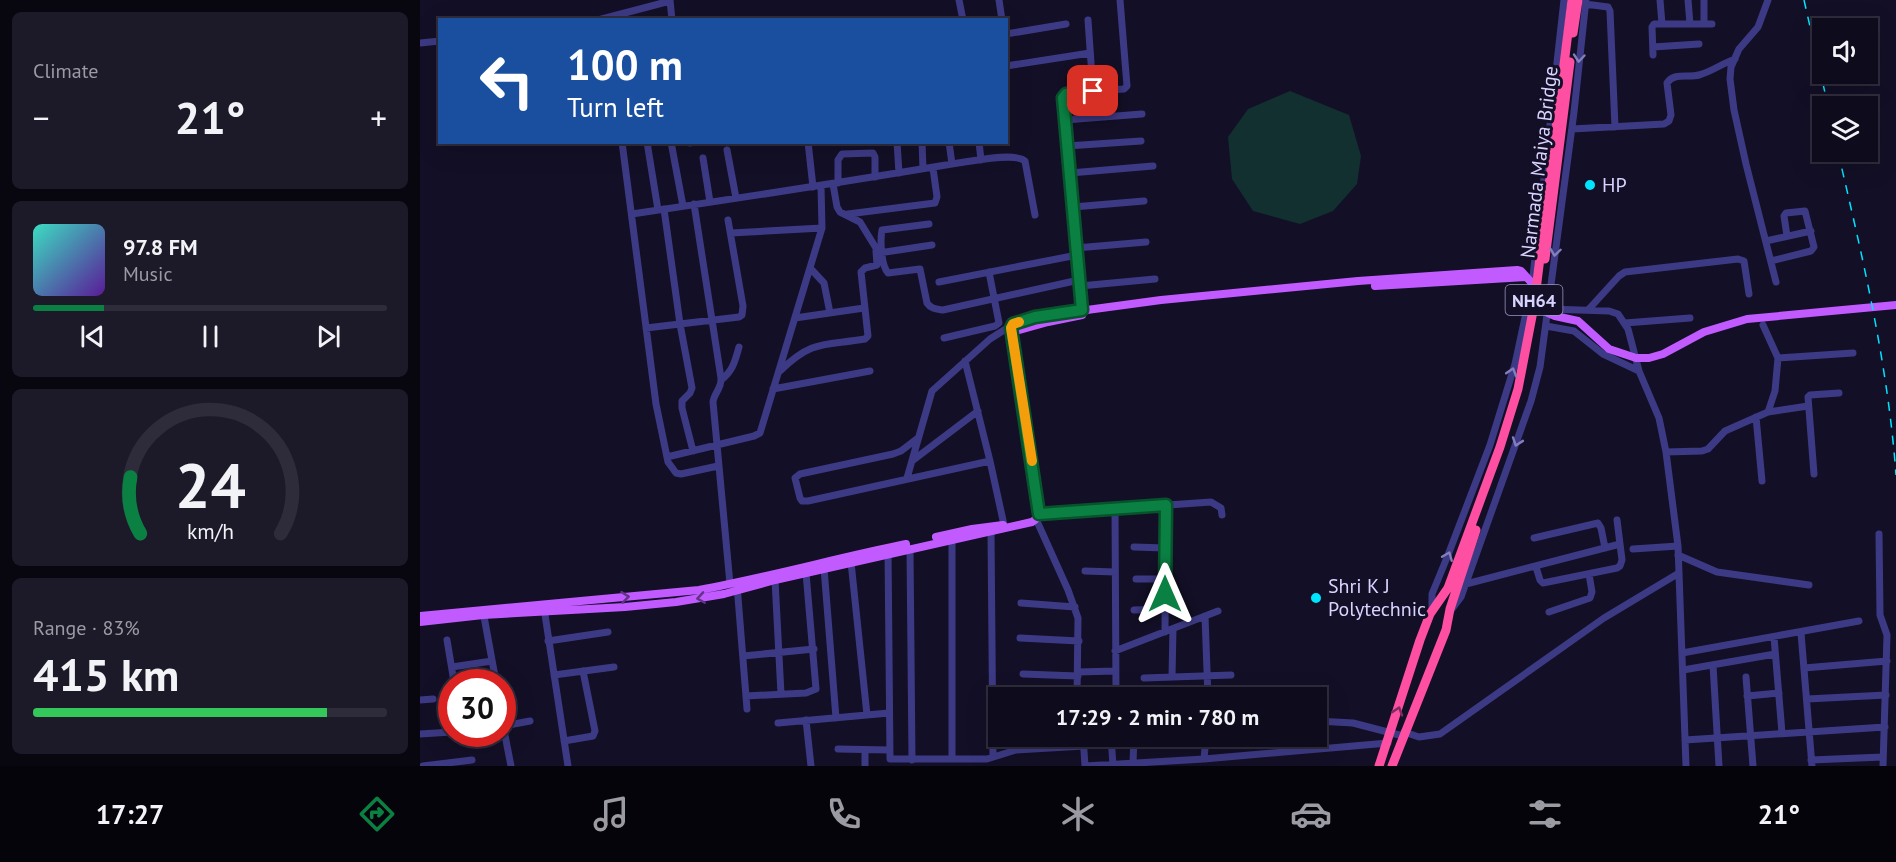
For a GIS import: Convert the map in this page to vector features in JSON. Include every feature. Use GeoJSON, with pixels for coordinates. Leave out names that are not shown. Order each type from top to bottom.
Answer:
{"type":"FeatureCollection","features":[{"type":"Feature","properties":{"kind":"highway","name":"NH64"},"geometry":{"type":"LineString","coordinates":[[1392,766],[1446,630],[1452,590],[1500,447],[1526,357],[1572,0]]}},
{"type":"Feature","properties":{"kind":"highway","name":"Narmada Maiya Bridge"},"geometry":{"type":"LineString","coordinates":[[1452,590],[1504,453],[1529,371],[1583,1]]}},
{"type":"Feature","properties":{"kind":"highway","name":"NH64"},"geometry":{"type":"LineString","coordinates":[[1379,766],[1420,640],[1432,611],[1452,590]]}},
{"type":"Feature","properties":{"kind":"main road"},"geometry":{"type":"LineString","coordinates":[[1012,329],[1035,317],[1082,310],[1358,281],[1517,270],[1526,277],[1549,311],[1555,316],[1578,321],[1609,349],[1636,358],[1649,358],[1663,354],[1704,332],[1747,319],[1896,305]]}},
{"type":"Feature","properties":{"kind":"main road"},"geometry":{"type":"LineString","coordinates":[[1012,329],[1083,315],[1161,306],[1358,287],[1526,277]]}},
{"type":"Feature","properties":{"kind":"main road"},"geometry":{"type":"LineString","coordinates":[[420,616],[544,608],[626,607],[676,602],[845,556],[1025,525],[1038,516],[1012,329]]}},
{"type":"Feature","properties":{"kind":"main road"},"geometry":{"type":"LineString","coordinates":[[735,586],[806,573],[888,550],[910,549],[972,529],[1025,525]]}},
{"type":"Feature","properties":{"kind":"main road"},"geometry":{"type":"LineString","coordinates":[[420,622],[483,612]]}},
{"type":"Feature","properties":{"kind":"street"},"geometry":{"type":"LineString","coordinates":[[959,0],[963,18]]}},
{"type":"Feature","properties":{"kind":"street"},"geometry":{"type":"LineString","coordinates":[[999,0],[1002,18]]}},
{"type":"Feature","properties":{"kind":"street"},"geometry":{"type":"LineString","coordinates":[[1082,310],[1063,98],[1066,94],[1127,86],[1120,0]]}},
{"type":"Feature","properties":{"kind":"street"},"geometry":{"type":"LineString","coordinates":[[1432,611],[1431,594],[1490,445],[1515,364],[1532,285],[1564,0]]}},
{"type":"Feature","properties":{"kind":"street"},"geometry":{"type":"LineString","coordinates":[[1660,0],[1662,24]]}},
{"type":"Feature","properties":{"kind":"street"},"geometry":{"type":"LineString","coordinates":[[1688,0],[1690,24]]}},
{"type":"Feature","properties":{"kind":"street"},"geometry":{"type":"LineString","coordinates":[[1653,55],[1652,27],[1654,24],[1708,24],[1704,0]]}},
{"type":"Feature","properties":{"kind":"street"},"geometry":{"type":"LineString","coordinates":[[1768,0],[1758,27],[1739,49],[1730,79],[1734,110],[1776,282]]}},
{"type":"Feature","properties":{"kind":"street"},"geometry":{"type":"LineString","coordinates":[[606,18],[670,1],[672,18]]}},
{"type":"Feature","properties":{"kind":"street"},"geometry":{"type":"LineString","coordinates":[[1583,1],[1608,7],[1610,10],[1615,127]]}},
{"type":"Feature","properties":{"kind":"street","name":"NH64"},"geometry":{"type":"LineString","coordinates":[[1449,613],[1458,604],[1466,584],[1531,401],[1540,367],[1572,129],[1583,1]]}},
{"type":"Feature","properties":{"kind":"street"},"geometry":{"type":"LineString","coordinates":[[1088,20],[1093,91]]}},
{"type":"Feature","properties":{"kind":"street"},"geometry":{"type":"LineString","coordinates":[[1008,34],[1066,24]]}},
{"type":"Feature","properties":{"kind":"street"},"geometry":{"type":"LineString","coordinates":[[420,43],[438,41]]}},
{"type":"Feature","properties":{"kind":"street"},"geometry":{"type":"LineString","coordinates":[[1653,46],[1699,44]]}},
{"type":"Feature","properties":{"kind":"street"},"geometry":{"type":"LineString","coordinates":[[1008,66],[1090,52]]}},
{"type":"Feature","properties":{"kind":"street"},"geometry":{"type":"LineString","coordinates":[[1572,129],[1664,124],[1669,121],[1671,115],[1667,83],[1670,79],[1697,76],[1735,59]]}},
{"type":"Feature","properties":{"kind":"street"},"geometry":{"type":"LineString","coordinates":[[1065,120],[1142,114]]}},
{"type":"Feature","properties":{"kind":"street"},"geometry":{"type":"LineString","coordinates":[[1067,146],[1141,141]]}},
{"type":"Feature","properties":{"kind":"street"},"geometry":{"type":"LineString","coordinates":[[622,144],[656,404],[667,457],[672,469],[681,474],[718,466]]}},
{"type":"Feature","properties":{"kind":"street"},"geometry":{"type":"LineString","coordinates":[[647,144],[692,388],[682,401],[682,408],[693,451]]}},
{"type":"Feature","properties":{"kind":"street"},"geometry":{"type":"LineString","coordinates":[[671,144],[683,206]]}},
{"type":"Feature","properties":{"kind":"street"},"geometry":{"type":"LineString","coordinates":[[667,457],[760,433],[822,228],[808,144]]}},
{"type":"Feature","properties":{"kind":"street"},"geometry":{"type":"LineString","coordinates":[[897,144],[899,173]]}},
{"type":"Feature","properties":{"kind":"street"},"geometry":{"type":"LineString","coordinates":[[922,144],[923,169]]}},
{"type":"Feature","properties":{"kind":"street"},"geometry":{"type":"LineString","coordinates":[[950,144],[952,164]]}},
{"type":"Feature","properties":{"kind":"street"},"geometry":{"type":"LineString","coordinates":[[979,144],[981,160]]}},
{"type":"Feature","properties":{"kind":"street"},"geometry":{"type":"LineString","coordinates":[[728,150],[736,198]]}},
{"type":"Feature","properties":{"kind":"street"},"geometry":{"type":"LineString","coordinates":[[875,177],[873,153],[842,154],[838,160],[837,207],[840,212],[860,222],[879,252],[888,273],[920,269],[927,303],[935,309],[943,310],[1080,283],[1155,279]]}},
{"type":"Feature","properties":{"kind":"street"},"geometry":{"type":"LineString","coordinates":[[632,214],[836,184],[952,164],[1016,157],[1025,161],[1035,215]]}},
{"type":"Feature","properties":{"kind":"street"},"geometry":{"type":"LineString","coordinates":[[704,158],[710,202]]}},
{"type":"Feature","properties":{"kind":"street"},"geometry":{"type":"LineString","coordinates":[[1070,173],[1153,166]]}},
{"type":"Feature","properties":{"kind":"street"},"geometry":{"type":"LineString","coordinates":[[846,215],[934,203],[937,197],[933,168]]}},
{"type":"Feature","properties":{"kind":"street"},"geometry":{"type":"LineString","coordinates":[[1073,207],[1144,201]]}},
{"type":"Feature","properties":{"kind":"street"},"geometry":{"type":"LineString","coordinates":[[694,204],[722,384],[713,402],[718,466],[735,586],[747,709]]}},
{"type":"Feature","properties":{"kind":"street"},"geometry":{"type":"LineString","coordinates":[[1771,261],[1811,252],[1814,242],[1805,211],[1786,213],[1784,219],[1787,236]]}},
{"type":"Feature","properties":{"kind":"street"},"geometry":{"type":"LineString","coordinates":[[646,328],[739,317],[743,311],[728,220]]}},
{"type":"Feature","properties":{"kind":"street"},"geometry":{"type":"LineString","coordinates":[[778,372],[806,349],[816,345],[865,339],[868,332],[861,272],[865,268],[877,265],[882,230],[929,224]]}},
{"type":"Feature","properties":{"kind":"street"},"geometry":{"type":"LineString","coordinates":[[731,233],[822,228]]}},
{"type":"Feature","properties":{"kind":"street"},"geometry":{"type":"LineString","coordinates":[[1766,241],[1811,231]]}},
{"type":"Feature","properties":{"kind":"street"},"geometry":{"type":"LineString","coordinates":[[939,282],[1077,251],[1146,242]]}},
{"type":"Feature","properties":{"kind":"street"},"geometry":{"type":"LineString","coordinates":[[879,252],[932,245]]}},
{"type":"Feature","properties":{"kind":"street"},"geometry":{"type":"LineString","coordinates":[[1587,310],[1625,272],[1738,259],[1744,261],[1749,294]]}},
{"type":"Feature","properties":{"kind":"street"},"geometry":{"type":"LineString","coordinates":[[810,268],[824,283],[830,313]]}},
{"type":"Feature","properties":{"kind":"street"},"geometry":{"type":"LineString","coordinates":[[944,338],[995,326],[999,323],[989,272]]}},
{"type":"Feature","properties":{"kind":"street"},"geometry":{"type":"LineString","coordinates":[[795,318],[864,308]]}},
{"type":"Feature","properties":{"kind":"street"},"geometry":{"type":"LineString","coordinates":[[1549,311],[1587,310],[1609,311],[1618,314],[1624,323],[1659,418],[1666,452],[1678,555],[1686,766]]}},
{"type":"Feature","properties":{"kind":"street"},"geometry":{"type":"LineString","coordinates":[[1624,323],[1690,318]]}},
{"type":"Feature","properties":{"kind":"street"},"geometry":{"type":"LineString","coordinates":[[1763,325],[1778,358],[1775,391],[1768,412]]}},
{"type":"Feature","properties":{"kind":"street"},"geometry":{"type":"LineString","coordinates":[[1546,326],[1574,331],[1603,354],[1640,370]]}},
{"type":"Feature","properties":{"kind":"street"},"geometry":{"type":"LineString","coordinates":[[907,478],[932,391],[990,339],[1012,329]]}},
{"type":"Feature","properties":{"kind":"street"},"geometry":{"type":"LineString","coordinates":[[721,380],[732,369],[739,347]]}},
{"type":"Feature","properties":{"kind":"street"},"geometry":{"type":"LineString","coordinates":[[1778,358],[1853,353]]}},
{"type":"Feature","properties":{"kind":"street"},"geometry":{"type":"LineString","coordinates":[[965,361],[1004,525]]}},
{"type":"Feature","properties":{"kind":"street"},"geometry":{"type":"LineString","coordinates":[[773,389],[870,371]]}},
{"type":"Feature","properties":{"kind":"street"},"geometry":{"type":"LineString","coordinates":[[1814,474],[1808,396],[1839,393]]}},
{"type":"Feature","properties":{"kind":"street"},"geometry":{"type":"LineString","coordinates":[[1666,452],[1702,452],[1708,449],[1725,431],[1756,417],[1768,412],[1808,406]]}},
{"type":"Feature","properties":{"kind":"street"},"geometry":{"type":"LineString","coordinates":[[912,461],[978,411]]}},
{"type":"Feature","properties":{"kind":"street"},"geometry":{"type":"LineString","coordinates":[[1756,417],[1762,481]]}},
{"type":"Feature","properties":{"kind":"street"},"geometry":{"type":"LineString","coordinates":[[918,438],[893,454],[800,474],[795,478],[800,498],[804,501],[990,461]]}},
{"type":"Feature","properties":{"kind":"street"},"geometry":{"type":"LineString","coordinates":[[1077,687],[1078,618],[1038,516],[1211,502],[1221,508],[1222,515]]}},
{"type":"Feature","properties":{"kind":"street"},"geometry":{"type":"LineString","coordinates":[[1165,632],[1166,505]]}},
{"type":"Feature","properties":{"kind":"street"},"geometry":{"type":"LineString","coordinates":[[1115,508],[1116,687]]}},
{"type":"Feature","properties":{"kind":"street"},"geometry":{"type":"LineString","coordinates":[[1536,567],[1543,583],[1620,566],[1622,560],[1617,519]]}},
{"type":"Feature","properties":{"kind":"street"},"geometry":{"type":"LineString","coordinates":[[1534,538],[1598,523],[1605,548]]}},
{"type":"Feature","properties":{"kind":"street"},"geometry":{"type":"LineString","coordinates":[[991,532],[993,757]]}},
{"type":"Feature","properties":{"kind":"street"},"geometry":{"type":"LineString","coordinates":[[1879,534],[1880,615],[1886,628],[1887,661],[1883,766]]}},
{"type":"Feature","properties":{"kind":"street"},"geometry":{"type":"LineString","coordinates":[[952,536],[952,759]]}},
{"type":"Feature","properties":{"kind":"street"},"geometry":{"type":"LineString","coordinates":[[1466,584],[1620,544]]}},
{"type":"Feature","properties":{"kind":"street"},"geometry":{"type":"LineString","coordinates":[[1633,549],[1677,546]]}},
{"type":"Feature","properties":{"kind":"street"},"geometry":{"type":"LineString","coordinates":[[1134,547],[1165,548]]}},
{"type":"Feature","properties":{"kind":"street"},"geometry":{"type":"LineString","coordinates":[[910,549],[912,760]]}},
{"type":"Feature","properties":{"kind":"street"},"geometry":{"type":"LineString","coordinates":[[888,550],[889,712],[890,757],[892,760],[993,757],[1016,750],[1066,747]]}},
{"type":"Feature","properties":{"kind":"street"},"geometry":{"type":"LineString","coordinates":[[1678,555],[1717,572],[1809,585]]}},
{"type":"Feature","properties":{"kind":"street"},"geometry":{"type":"LineString","coordinates":[[851,562],[867,715]]}},
{"type":"Feature","properties":{"kind":"street"},"geometry":{"type":"LineString","coordinates":[[824,568],[836,718]]}},
{"type":"Feature","properties":{"kind":"street"},"geometry":{"type":"LineString","coordinates":[[1085,571],[1115,572]]}},
{"type":"Feature","properties":{"kind":"street"},"geometry":{"type":"LineString","coordinates":[[746,696],[806,693],[816,689],[806,573]]}},
{"type":"Feature","properties":{"kind":"street"},"geometry":{"type":"LineString","coordinates":[[1549,612],[1590,598],[1592,592],[1588,573]]}},
{"type":"Feature","properties":{"kind":"street"},"geometry":{"type":"LineString","coordinates":[[1327,722],[1353,723],[1419,737],[1440,734],[1604,618],[1679,573]]}},
{"type":"Feature","properties":{"kind":"street"},"geometry":{"type":"LineString","coordinates":[[1136,579],[1165,579]]}},
{"type":"Feature","properties":{"kind":"street"},"geometry":{"type":"LineString","coordinates":[[775,580],[781,694]]}},
{"type":"Feature","properties":{"kind":"street"},"geometry":{"type":"LineString","coordinates":[[1021,603],[1075,607]]}},
{"type":"Feature","properties":{"kind":"street"},"geometry":{"type":"LineString","coordinates":[[544,608],[568,766]]}},
{"type":"Feature","properties":{"kind":"street"},"geometry":{"type":"LineString","coordinates":[[1134,610],[1165,609]]}},
{"type":"Feature","properties":{"kind":"street"},"geometry":{"type":"LineString","coordinates":[[1115,651],[1218,611]]}},
{"type":"Feature","properties":{"kind":"street"},"geometry":{"type":"LineString","coordinates":[[483,612],[494,669]]}},
{"type":"Feature","properties":{"kind":"street"},"geometry":{"type":"LineString","coordinates":[[1205,616],[1207,687]]}},
{"type":"Feature","properties":{"kind":"street"},"geometry":{"type":"LineString","coordinates":[[1682,653],[1859,621]]}},
{"type":"Feature","properties":{"kind":"street"},"geometry":{"type":"LineString","coordinates":[[1172,677],[1173,629]]}},
{"type":"Feature","properties":{"kind":"street"},"geometry":{"type":"LineString","coordinates":[[548,641],[608,632]]}},
{"type":"Feature","properties":{"kind":"street"},"geometry":{"type":"LineString","coordinates":[[1802,633],[1811,763],[1883,757]]}},
{"type":"Feature","properties":{"kind":"street"},"geometry":{"type":"LineString","coordinates":[[1774,637],[1782,733]]}},
{"type":"Feature","properties":{"kind":"street"},"geometry":{"type":"LineString","coordinates":[[1020,639],[1079,641]]}},
{"type":"Feature","properties":{"kind":"street"},"geometry":{"type":"LineString","coordinates":[[447,640],[452,667],[492,661]]}},
{"type":"Feature","properties":{"kind":"street"},"geometry":{"type":"LineString","coordinates":[[743,656],[814,649]]}},
{"type":"Feature","properties":{"kind":"street"},"geometry":{"type":"LineString","coordinates":[[1683,670],[1775,654]]}},
{"type":"Feature","properties":{"kind":"street"},"geometry":{"type":"LineString","coordinates":[[1804,668],[1887,661]]}},
{"type":"Feature","properties":{"kind":"street"},"geometry":{"type":"LineString","coordinates":[[1713,665],[1719,766]]}},
{"type":"Feature","properties":{"kind":"street"},"geometry":{"type":"LineString","coordinates":[[554,675],[614,667]]}},
{"type":"Feature","properties":{"kind":"street"},"geometry":{"type":"LineString","coordinates":[[564,741],[593,736],[595,731],[583,671]]}},
{"type":"Feature","properties":{"kind":"street"},"geometry":{"type":"LineString","coordinates":[[1023,674],[1115,671]]}},
{"type":"Feature","properties":{"kind":"street"},"geometry":{"type":"LineString","coordinates":[[1144,678],[1231,675]]}},
{"type":"Feature","properties":{"kind":"street"},"geometry":{"type":"LineString","coordinates":[[1746,677],[1753,766]]}},
{"type":"Feature","properties":{"kind":"street"},"geometry":{"type":"LineString","coordinates":[[1747,696],[1779,693]]}},
{"type":"Feature","properties":{"kind":"street"},"geometry":{"type":"LineString","coordinates":[[1807,699],[1886,695]]}},
{"type":"Feature","properties":{"kind":"street"},"geometry":{"type":"LineString","coordinates":[[420,700],[433,699]]}},
{"type":"Feature","properties":{"kind":"street"},"geometry":{"type":"LineString","coordinates":[[778,723],[889,712]]}},
{"type":"Feature","properties":{"kind":"street"},"geometry":{"type":"LineString","coordinates":[[806,720],[811,766]]}},
{"type":"Feature","properties":{"kind":"street"},"geometry":{"type":"LineString","coordinates":[[516,722],[530,721]]}},
{"type":"Feature","properties":{"kind":"street"},"geometry":{"type":"LineString","coordinates":[[1685,740],[1885,727]]}},
{"type":"Feature","properties":{"kind":"street"},"geometry":{"type":"LineString","coordinates":[[420,734],[438,733]]}},
{"type":"Feature","properties":{"kind":"street"},"geometry":{"type":"LineString","coordinates":[[1083,747],[1085,766],[1183,763],[1204,759],[1388,743]]}},
{"type":"Feature","properties":{"kind":"street"},"geometry":{"type":"LineString","coordinates":[[507,747],[511,766]]}},
{"type":"Feature","properties":{"kind":"street"},"geometry":{"type":"LineString","coordinates":[[1112,747],[1113,765]]}},
{"type":"Feature","properties":{"kind":"street"},"geometry":{"type":"LineString","coordinates":[[1133,763],[1134,747]]}},
{"type":"Feature","properties":{"kind":"street"},"geometry":{"type":"LineString","coordinates":[[1204,759],[1205,747]]}},
{"type":"Feature","properties":{"kind":"street"},"geometry":{"type":"LineString","coordinates":[[838,749],[890,750]]}},
{"type":"Feature","properties":{"kind":"street"},"geometry":{"type":"LineString","coordinates":[[865,750],[865,766]]}},
{"type":"Feature","properties":{"kind":"street"},"geometry":{"type":"LineString","coordinates":[[423,766],[472,760]]}},
{"type":"Feature","properties":{"kind":"green space"},"geometry":{"type":"Polygon","coordinates":[[[1290,91],[1349,115],[1361,156],[1357,184],[1333,211],[1300,224],[1253,211],[1232,179],[1228,137],[1248,109],[1290,91]]]}},
{"type":"Feature","properties":{"kind":"railway"},"geometry":{"type":"LineString","coordinates":[[1804,0],[1826,96]]}},
{"type":"Feature","properties":{"kind":"railway"},"geometry":{"type":"LineString","coordinates":[[1840,162],[1881,353],[1896,475]]}},
{"type":"Feature","properties":{"kind":"slow traffic"},"geometry":{"type":"LineString","coordinates":[[1019,322],[1013,324],[1011,328],[1032,461]]}},
{"type":"Feature","properties":{"kind":"place","name":"HP"},"geometry":{"type":"Point","coordinates":[1590,185]}},
{"type":"Feature","properties":{"kind":"place","name":"Shri K J Polytechnic"},"geometry":{"type":"Point","coordinates":[1316,598]}},
{"type":"Feature","properties":{"kind":"route"},"geometry":{"type":"LineString","coordinates":[[1093,91],[1066,94],[1063,98],[1082,310],[1035,317],[1013,324],[1011,328],[1039,514],[1166,505],[1165,594]]}}]}
